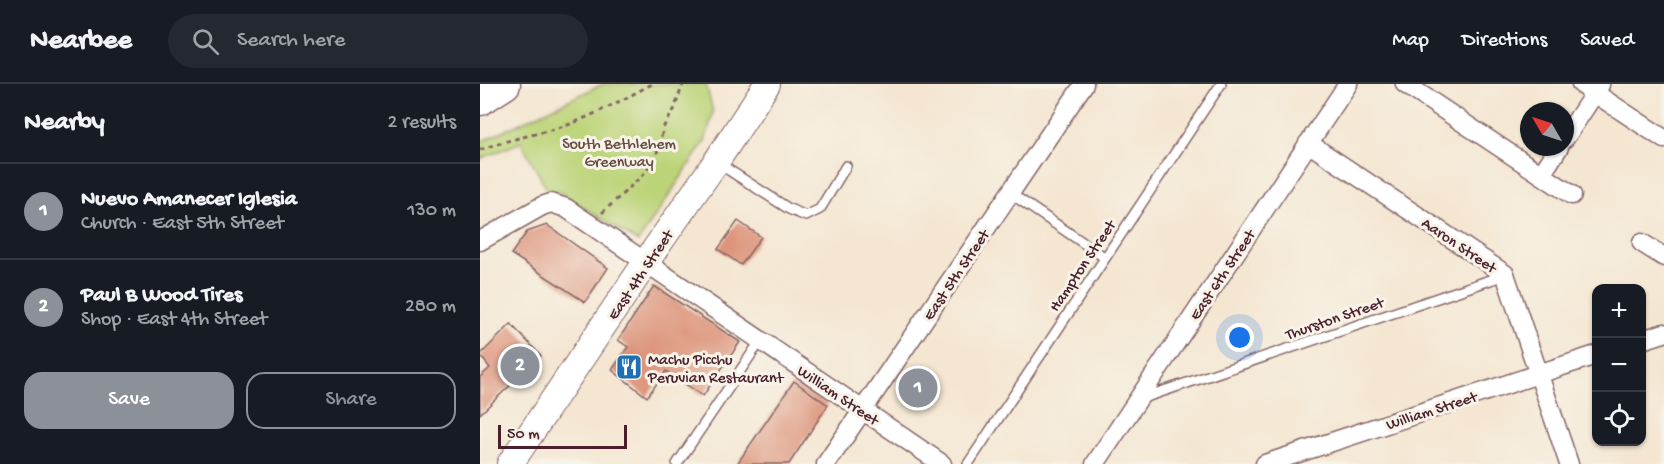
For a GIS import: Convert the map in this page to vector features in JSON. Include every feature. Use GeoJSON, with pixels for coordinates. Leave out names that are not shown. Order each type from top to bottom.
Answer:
{"type":"FeatureCollection","features":[{"type":"Feature","properties":{"kind":"highway"},"geometry":{"type":"LineString","coordinates":[[480,100],[505,84]]}},
{"type":"Feature","properties":{"kind":"main road","name":"East 4th Street"},"geometry":{"type":"LineString","coordinates":[[510,464],[767,84]]}},
{"type":"Feature","properties":{"kind":"street","name":"East 5th Street"},"geometry":{"type":"LineString","coordinates":[[826,464],[1084,84]]}},
{"type":"Feature","properties":{"kind":"street","name":"East 6th Street"},"geometry":{"type":"LineString","coordinates":[[1095,464],[1348,84]]}},
{"type":"Feature","properties":{"kind":"street"},"geometry":{"type":"LineString","coordinates":[[1405,84],[1572,195]]}},
{"type":"Feature","properties":{"kind":"street"},"geometry":{"type":"LineString","coordinates":[[1574,121],[1592,87],[1664,139]]}},
{"type":"Feature","properties":{"kind":"street","name":"Aaron Street"},"geometry":{"type":"LineString","coordinates":[[1308,143],[1505,274],[1569,464]]}},
{"type":"Feature","properties":{"kind":"street"},"geometry":{"type":"LineString","coordinates":[[1541,175],[1553,156]]}},
{"type":"Feature","properties":{"kind":"street","name":"William Street"},"geometry":{"type":"LineString","coordinates":[[480,241],[542,206],[551,203],[566,208],[942,464]]}},
{"type":"Feature","properties":{"kind":"street"},"geometry":{"type":"LineString","coordinates":[[1642,243],[1664,257]]}},
{"type":"Feature","properties":{"kind":"street"},"geometry":{"type":"LineString","coordinates":[[1646,338],[1664,333]]}},
{"type":"Feature","properties":{"kind":"street","name":"William Street"},"geometry":{"type":"LineString","coordinates":[[1265,464],[1592,356]]}},
{"type":"Feature","properties":{"kind":"lane","name":"Hampton Street"},"geometry":{"type":"LineString","coordinates":[[968,464],[1221,84]]}},
{"type":"Feature","properties":{"kind":"lane"},"geometry":{"type":"LineString","coordinates":[[716,162],[789,209],[806,216],[820,209],[846,166]]}},
{"type":"Feature","properties":{"kind":"lane"},"geometry":{"type":"LineString","coordinates":[[1010,193],[1104,257]]}},
{"type":"Feature","properties":{"kind":"lane","name":"Thurston Street"},"geometry":{"type":"LineString","coordinates":[[1138,399],[1505,274]]}},
{"type":"Feature","properties":{"kind":"lane"},"geometry":{"type":"LineString","coordinates":[[678,464],[761,340]]}},
{"type":"Feature","properties":{"kind":"path"},"geometry":{"type":"LineString","coordinates":[[480,150],[572,123],[605,109],[651,84]]}},
{"type":"Feature","properties":{"kind":"path"},"geometry":{"type":"LineString","coordinates":[[590,224],[648,168],[657,153],[664,126],[674,110],[683,84]]}},
{"type":"Feature","properties":{"kind":"green space","name":"South Bethlehem Greenway"},"geometry":{"type":"Polygon","coordinates":[[[603,84],[706,84],[713,112],[705,141],[638,242],[563,194],[548,191],[521,142],[480,159],[480,142],[603,84]]]}},
{"type":"Feature","properties":{"kind":"building"},"geometry":{"type":"Polygon","coordinates":[[[738,221],[761,237],[741,265],[718,249],[738,221]]]}},
{"type":"Feature","properties":{"kind":"building"},"geometry":{"type":"Polygon","coordinates":[[[547,225],[608,268],[585,302],[511,254],[527,232],[547,225]]]}},
{"type":"Feature","properties":{"kind":"building"},"geometry":{"type":"Polygon","coordinates":[[[654,286],[740,342],[703,396],[666,371],[647,397],[612,370],[628,347],[618,340],[654,286]]]}},
{"type":"Feature","properties":{"kind":"building"},"geometry":{"type":"Polygon","coordinates":[[[511,324],[541,356],[480,414],[480,377],[490,368],[480,355],[511,324]]]}},
{"type":"Feature","properties":{"kind":"building"},"geometry":{"type":"Polygon","coordinates":[[[794,381],[828,405],[789,464],[737,464],[794,381]]]}},
{"type":"Feature","properties":{"kind":"place","name":"Paul B Wood Tires"},"geometry":{"type":"Point","coordinates":[520,366]}},
{"type":"Feature","properties":{"kind":"place","name":"Machu Picchu Peruvian Restaurant"},"geometry":{"type":"Point","coordinates":[629,367]}},
{"type":"Feature","properties":{"kind":"place","name":"Nuevo Amanecer Iglesia"},"geometry":{"type":"Point","coordinates":[918,388]}}]}
